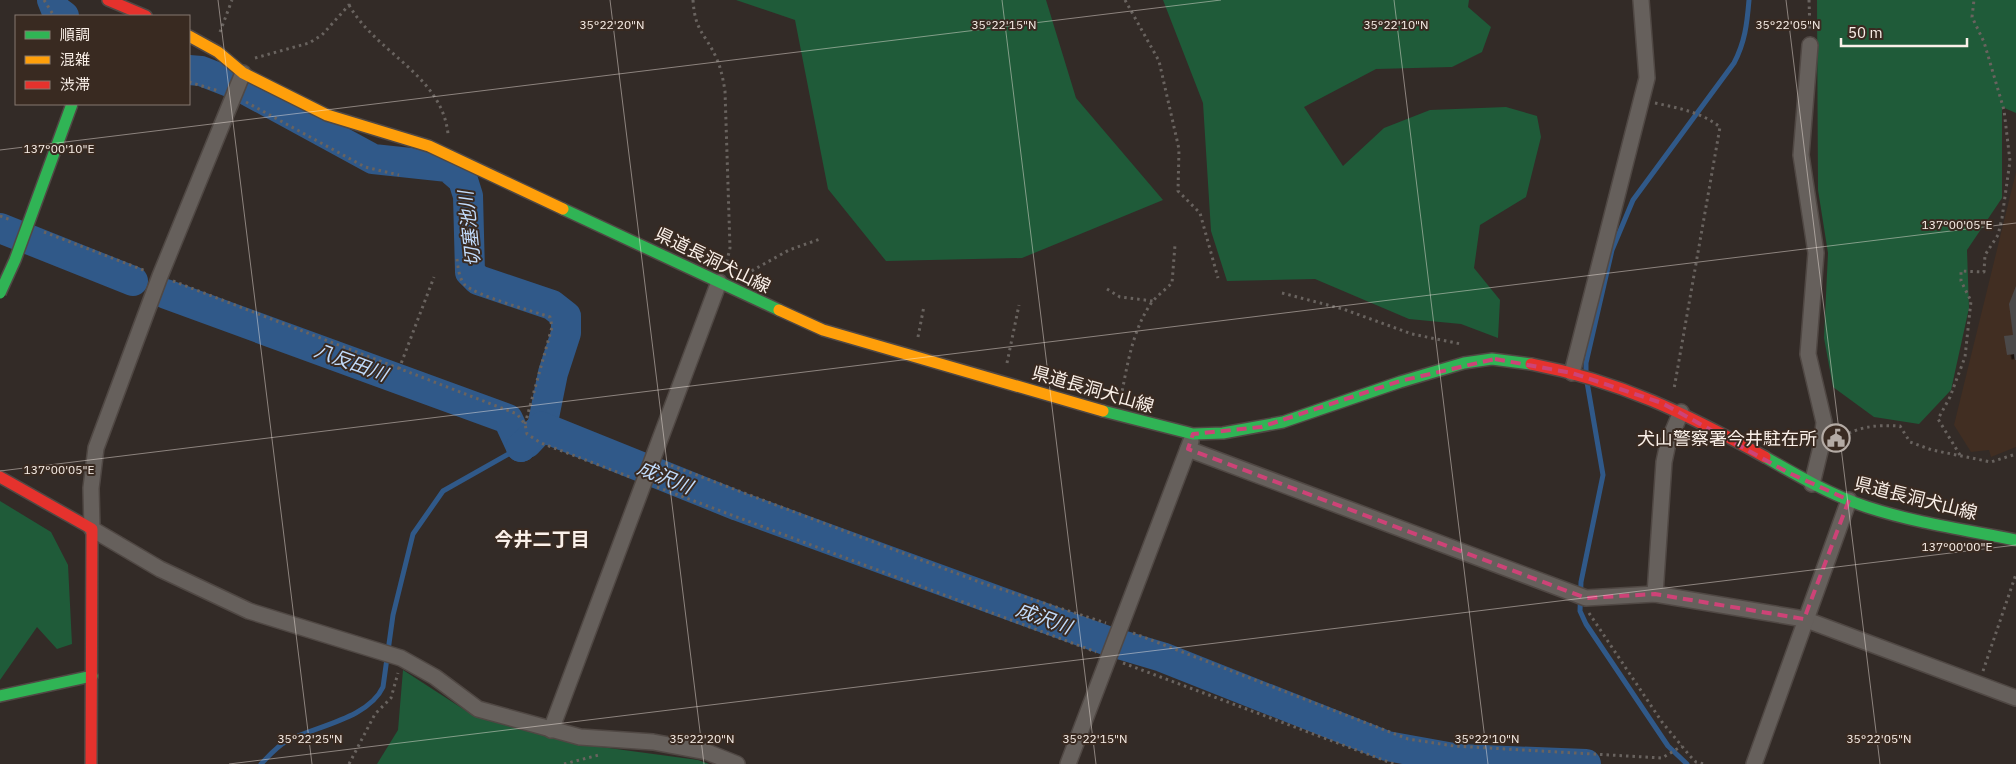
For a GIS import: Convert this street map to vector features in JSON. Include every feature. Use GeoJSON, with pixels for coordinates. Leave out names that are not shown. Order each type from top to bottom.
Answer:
{"type":"FeatureCollection","features":[{"type":"Feature","properties":{"kind":"main road"},"geometry":{"type":"LineString","coordinates":[[107,3],[143,15]]}},
{"type":"Feature","properties":{"kind":"main road","name":"県道長洞犬山線"},"geometry":{"type":"LineString","coordinates":[[190,37],[213,49],[243,73],[327,115],[421,143],[450,155],[823,330],[1117,415],[1193,434],[1206,435],[1261,427],[1400,381],[1449,367],[1501,359],[1594,379],[1676,409],[1789,473],[1848,500],[1912,518],[2016,540]]}},
{"type":"Feature","properties":{"kind":"main road"},"geometry":{"type":"LineString","coordinates":[[0,293],[15,260],[72,105]]}},
{"type":"Feature","properties":{"kind":"main road"},"geometry":{"type":"LineString","coordinates":[[0,477],[92,529],[90,764]]}},
{"type":"Feature","properties":{"kind":"main road"},"geometry":{"type":"LineString","coordinates":[[0,696],[92,676]]}},
{"type":"Feature","properties":{"kind":"street"},"geometry":{"type":"LineString","coordinates":[[1572,373],[1648,68],[1641,0]]}},
{"type":"Feature","properties":{"kind":"street"},"geometry":{"type":"LineString","coordinates":[[1810,45],[1801,155],[1816,253],[1808,354],[1824,422],[1822,443],[1812,484]]}},
{"type":"Feature","properties":{"kind":"street"},"geometry":{"type":"LineString","coordinates":[[243,73],[160,276],[96,448],[92,488],[92,529],[160,569],[249,610],[401,658],[435,677],[478,709],[580,737],[662,744],[707,752],[737,764]]}},
{"type":"Feature","properties":{"kind":"street"},"geometry":{"type":"LineString","coordinates":[[551,730],[719,282]]}},
{"type":"Feature","properties":{"kind":"street"},"geometry":{"type":"LineString","coordinates":[[1655,594],[1664,462],[1676,409]]}},
{"type":"Feature","properties":{"kind":"street"},"geometry":{"type":"LineString","coordinates":[[1068,764],[1193,434]]}},
{"type":"Feature","properties":{"kind":"street"},"geometry":{"type":"LineString","coordinates":[[1188,449],[1586,598],[1655,594],[1804,619],[2016,698]]}},
{"type":"Feature","properties":{"kind":"street"},"geometry":{"type":"LineString","coordinates":[[1754,764],[1804,619],[1848,500]]}},
{"type":"Feature","properties":{"kind":"path"},"geometry":{"type":"LineString","coordinates":[[44,0],[53,15]]}},
{"type":"Feature","properties":{"kind":"path"},"geometry":{"type":"LineString","coordinates":[[213,49],[232,0]]}},
{"type":"Feature","properties":{"kind":"path"},"geometry":{"type":"LineString","coordinates":[[349,0],[349,5],[358,21],[430,88],[446,116],[450,155]]}},
{"type":"Feature","properties":{"kind":"path"},"geometry":{"type":"LineString","coordinates":[[693,0],[696,24],[716,56],[722,70],[725,91],[730,248],[719,282]]}},
{"type":"Feature","properties":{"kind":"path"},"geometry":{"type":"LineString","coordinates":[[1125,0],[1159,61],[1179,149],[1178,191],[1200,213],[1218,278]]}},
{"type":"Feature","properties":{"kind":"path"},"geometry":{"type":"LineString","coordinates":[[1809,0],[1810,45]]}},
{"type":"Feature","properties":{"kind":"path"},"geometry":{"type":"LineString","coordinates":[[1960,455],[1938,419],[1950,397],[1965,357],[1971,301],[1961,281],[1962,271],[1984,272],[1985,255],[1998,235],[2002,218],[2010,161],[2004,110],[1984,42],[1972,17],[1974,0]]}},
{"type":"Feature","properties":{"kind":"path"},"geometry":{"type":"LineString","coordinates":[[253,58],[309,43],[322,35],[349,5]]}},
{"type":"Feature","properties":{"kind":"path"},"geometry":{"type":"LineString","coordinates":[[190,82],[232,96],[365,166],[399,175]]}},
{"type":"Feature","properties":{"kind":"path"},"geometry":{"type":"LineString","coordinates":[[1641,100],[1687,110],[1709,119],[1720,127],[1676,409]]}},
{"type":"Feature","properties":{"kind":"path"},"geometry":{"type":"LineString","coordinates":[[0,216],[18,222]]}},
{"type":"Feature","properties":{"kind":"path"},"geometry":{"type":"LineString","coordinates":[[36,229],[516,414],[525,424]]}},
{"type":"Feature","properties":{"kind":"path"},"geometry":{"type":"LineString","coordinates":[[736,290],[744,276],[758,267],[789,250],[820,239]]}},
{"type":"Feature","properties":{"kind":"path"},"geometry":{"type":"LineString","coordinates":[[1117,415],[1129,355],[1141,322],[1153,302],[1172,283],[1175,245]]}},
{"type":"Feature","properties":{"kind":"path"},"geometry":{"type":"LineString","coordinates":[[457,259],[458,270],[465,285],[491,298],[550,317],[552,327],[525,424],[527,434],[541,443],[649,469],[1118,630],[1408,739],[1454,746],[1665,757],[1682,746]]}},
{"type":"Feature","properties":{"kind":"path"},"geometry":{"type":"LineString","coordinates":[[399,369],[434,277]]}},
{"type":"Feature","properties":{"kind":"path"},"geometry":{"type":"LineString","coordinates":[[1107,289],[1120,298],[1153,302]]}},
{"type":"Feature","properties":{"kind":"path"},"geometry":{"type":"LineString","coordinates":[[1282,292],[1343,309],[1412,334],[1470,346]]}},
{"type":"Feature","properties":{"kind":"path"},"geometry":{"type":"LineString","coordinates":[[1004,381],[1019,305]]}},
{"type":"Feature","properties":{"kind":"path"},"geometry":{"type":"LineString","coordinates":[[914,356],[924,306]]}},
{"type":"Feature","properties":{"kind":"path"},"geometry":{"type":"LineString","coordinates":[[1822,443],[1829,443],[1857,428],[1874,425],[1900,426],[1910,442],[1932,450],[1991,462],[2016,454]]}},
{"type":"Feature","properties":{"kind":"path"},"geometry":{"type":"LineString","coordinates":[[649,469],[1108,655],[1394,764]]}},
{"type":"Feature","properties":{"kind":"path"},"geometry":{"type":"LineString","coordinates":[[1979,684],[2016,574]]}},
{"type":"Feature","properties":{"kind":"path"},"geometry":{"type":"LineString","coordinates":[[1586,598],[1592,620],[1662,722],[1696,762],[1704,764]]}},
{"type":"Feature","properties":{"kind":"path"},"geometry":{"type":"LineString","coordinates":[[349,764],[375,714],[391,698],[401,658]]}},
{"type":"Feature","properties":{"kind":"highlighted area"},"geometry":{"type":"Polygon","coordinates":[[[1495,359],[1572,373],[1662,403],[1789,473],[1849,500],[1804,619],[1655,594],[1586,598],[1188,449],[1193,434],[1261,427],[1400,381],[1495,359]]]}},
{"type":"Feature","properties":{"kind":"shaded area"},"geometry":{"type":"Polygon","coordinates":[[[2016,172],[2016,447],[1991,457],[1989,450],[1971,452],[1954,425],[2016,172]]]}},
{"type":"Feature","properties":{"kind":"green space"},"geometry":{"type":"Polygon","coordinates":[[[736,0],[1046,0],[1076,98],[1163,200],[1022,258],[886,261],[828,189],[795,20],[736,0]]]}},
{"type":"Feature","properties":{"kind":"green space"},"geometry":{"type":"Polygon","coordinates":[[[1163,0],[1469,0],[1468,7],[1491,27],[1482,52],[1452,67],[1376,69],[1304,107],[1343,166],[1384,128],[1430,110],[1506,107],[1537,116],[1541,137],[1526,197],[1480,225],[1474,268],[1500,300],[1498,338],[1461,324],[1409,319],[1315,279],[1227,281],[1211,231],[1203,103],[1163,0]]]}},
{"type":"Feature","properties":{"kind":"green space"},"geometry":{"type":"Polygon","coordinates":[[[1817,0],[2016,0],[2016,113],[2002,107],[2002,198],[1967,250],[1969,308],[1951,390],[1919,424],[1874,417],[1833,387],[1824,338],[1828,253],[1818,190],[1817,0]]]}},
{"type":"Feature","properties":{"kind":"green space"},"geometry":{"type":"Polygon","coordinates":[[[0,501],[51,532],[68,565],[72,644],[57,649],[37,627],[0,680],[0,501]]]}},
{"type":"Feature","properties":{"kind":"green space"},"geometry":{"type":"Polygon","coordinates":[[[403,670],[474,716],[579,744],[698,760],[709,764],[377,764],[398,730],[403,670]]]}},
{"type":"Feature","properties":{"kind":"building"},"geometry":{"type":"Polygon","coordinates":[[[2016,286],[2015,360],[2014,354],[2007,355],[2004,336],[2013,335],[2009,304],[2016,286]]]}},
{"type":"Feature","properties":{"kind":"waterway","name":"切塞池川"},"geometry":{"type":"LineString","coordinates":[[52,0],[56,10],[63,15]]}},
{"type":"Feature","properties":{"kind":"waterway"},"geometry":{"type":"LineString","coordinates":[[1586,371],[1586,363],[1612,250],[1633,200],[1734,63],[1745,33],[1749,0]]}},
{"type":"Feature","properties":{"kind":"waterway","name":"切塞池川"},"geometry":{"type":"LineString","coordinates":[[190,70],[201,71],[237,85],[373,159],[448,167],[463,180],[468,196],[470,272],[478,280],[552,305],[566,316],[566,333],[553,373],[542,427],[527,443]]}},
{"type":"Feature","properties":{"kind":"waterway","name":"八反田川"},"geometry":{"type":"LineString","coordinates":[[0,228],[133,281]]}},
{"type":"Feature","properties":{"kind":"waterway","name":"八反田川"},"geometry":{"type":"LineString","coordinates":[[166,294],[508,419],[521,447]]}},
{"type":"Feature","properties":{"kind":"waterway"},"geometry":{"type":"LineString","coordinates":[[1587,382],[1603,475],[1581,582],[1580,611],[1586,624],[1668,746],[1687,764]]}},
{"type":"Feature","properties":{"kind":"waterway","name":"成沢川"},"geometry":{"type":"LineString","coordinates":[[521,447],[542,427],[738,506],[1105,640],[1162,657],[1387,746],[1459,759],[1586,764]]}},
{"type":"Feature","properties":{"kind":"waterway"},"geometry":{"type":"LineString","coordinates":[[261,764],[283,743],[353,714],[366,707],[376,698],[383,687],[393,615],[413,534],[443,491],[521,447]]}},
{"type":"Feature","properties":{"kind":"traffic: fast"},"geometry":{"type":"LineString","coordinates":[[0,293],[15,260],[72,105]]}},
{"type":"Feature","properties":{"kind":"traffic: fast"},"geometry":{"type":"LineString","coordinates":[[563,209],[779,310]]}},
{"type":"Feature","properties":{"kind":"traffic: fast"},"geometry":{"type":"LineString","coordinates":[[1103,411],[1193,434],[1223,433],[1283,422],[1400,382],[1464,363],[1492,359],[1531,364]]}},
{"type":"Feature","properties":{"kind":"traffic: fast"},"geometry":{"type":"LineString","coordinates":[[1765,457],[1828,491],[1885,513],[2016,540]]}},
{"type":"Feature","properties":{"kind":"traffic: fast"},"geometry":{"type":"LineString","coordinates":[[0,696],[92,676]]}},
{"type":"Feature","properties":{"kind":"traffic: slow"},"geometry":{"type":"LineString","coordinates":[[190,37],[218,52],[243,73],[327,115],[429,146],[563,209]]}},
{"type":"Feature","properties":{"kind":"traffic: slow"},"geometry":{"type":"LineString","coordinates":[[779,310],[823,330],[1103,411]]}},
{"type":"Feature","properties":{"kind":"traffic: jam"},"geometry":{"type":"LineString","coordinates":[[108,0],[144,15]]}},
{"type":"Feature","properties":{"kind":"traffic: jam"},"geometry":{"type":"LineString","coordinates":[[1531,364],[1594,380],[1652,401],[1680,413],[1765,457]]}},
{"type":"Feature","properties":{"kind":"traffic: jam"},"geometry":{"type":"LineString","coordinates":[[0,477],[92,529],[91,764]]}},
{"type":"Feature","properties":{"kind":"place","name":"犬山警察署今井駐在所"},"geometry":{"type":"Point","coordinates":[1836,438]}},
{"type":"Feature","properties":{"kind":"district","name":"今井二丁目"},"geometry":{"type":"Point","coordinates":[542,539]}}]}
